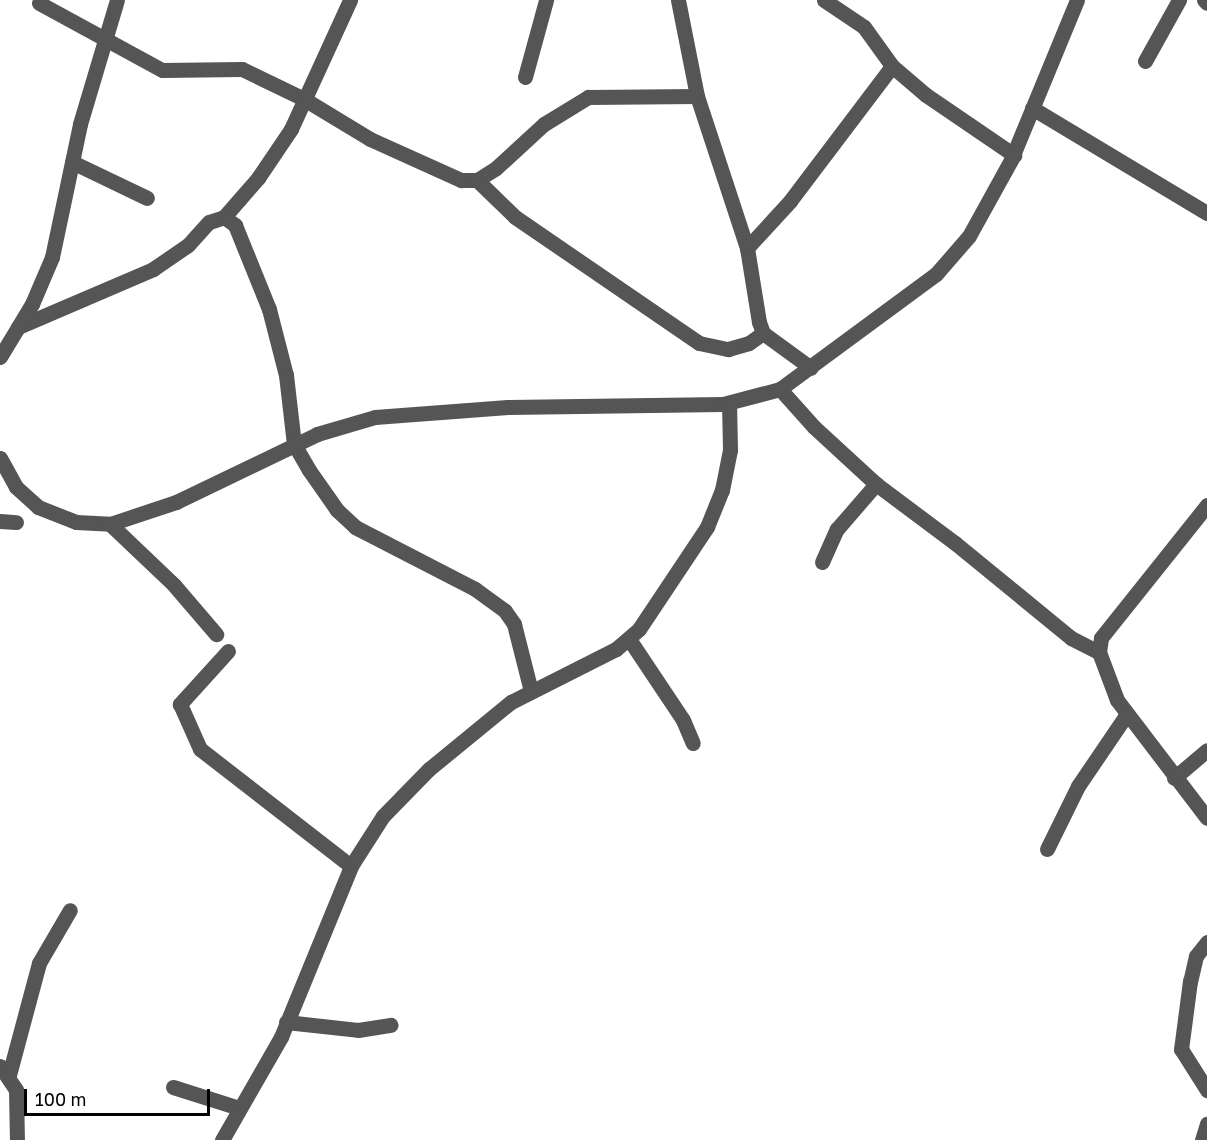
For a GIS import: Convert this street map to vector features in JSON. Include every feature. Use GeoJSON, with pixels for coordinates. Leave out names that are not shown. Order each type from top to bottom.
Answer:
{"type":"FeatureCollection","features":[{"type":"Feature","properties":{"kind":"street"},"geometry":{"type":"LineString","coordinates":[[0,357],[18,327],[52,257],[72,162],[117,0]]}},
{"type":"Feature","properties":{"kind":"street"},"geometry":{"type":"LineString","coordinates":[[18,327],[153,269],[188,244],[209,222],[224,217],[273,157],[304,99],[350,0]]}},
{"type":"Feature","properties":{"kind":"street"},"geometry":{"type":"LineString","coordinates":[[525,77],[546,0]]}},
{"type":"Feature","properties":{"kind":"street"},"geometry":{"type":"LineString","coordinates":[[678,0],[697,96],[747,248],[763,333],[811,368]]}},
{"type":"Feature","properties":{"kind":"street"},"geometry":{"type":"LineString","coordinates":[[824,0],[864,27],[892,66],[938,105],[1014,155]]}},
{"type":"Feature","properties":{"kind":"street"},"geometry":{"type":"LineString","coordinates":[[0,458],[16,487],[38,507],[76,522],[110,524],[176,502],[294,444],[343,425],[407,413],[729,403],[780,389],[936,274],[969,236],[993,199],[1014,155],[1077,0]]}},
{"type":"Feature","properties":{"kind":"street"},"geometry":{"type":"LineString","coordinates":[[1145,61],[1179,0]]}},
{"type":"Feature","properties":{"kind":"street"},"geometry":{"type":"LineString","coordinates":[[39,3],[162,70],[242,69],[304,99],[404,156],[461,180],[477,180],[544,124],[588,97],[697,96]]}},
{"type":"Feature","properties":{"kind":"street"},"geometry":{"type":"LineString","coordinates":[[747,248],[790,201],[892,66]]}},
{"type":"Feature","properties":{"kind":"street"},"geometry":{"type":"LineString","coordinates":[[1032,108],[1207,213]]}},
{"type":"Feature","properties":{"kind":"street"},"geometry":{"type":"LineString","coordinates":[[72,162],[147,198]]}},
{"type":"Feature","properties":{"kind":"street"},"geometry":{"type":"LineString","coordinates":[[477,180],[515,217],[692,339],[728,350],[749,343],[763,333]]}},
{"type":"Feature","properties":{"kind":"street"},"geometry":{"type":"LineString","coordinates":[[224,217],[235,225],[248,251],[269,309],[286,375],[295,424],[294,444],[321,489],[355,527],[475,589],[505,610],[514,624],[531,691]]}},
{"type":"Feature","properties":{"kind":"street"},"geometry":{"type":"LineString","coordinates":[[780,389],[814,428],[876,484],[972,556],[1071,638],[1099,652]]}},
{"type":"Feature","properties":{"kind":"street"},"geometry":{"type":"LineString","coordinates":[[222,1140],[286,1022],[351,866],[383,816],[429,769],[511,702],[629,639],[707,527],[722,490],[730,450],[729,403]]}},
{"type":"Feature","properties":{"kind":"street"},"geometry":{"type":"LineString","coordinates":[[822,562],[837,529],[876,484]]}},
{"type":"Feature","properties":{"kind":"street"},"geometry":{"type":"LineString","coordinates":[[1207,505],[1174,541],[1101,638],[1099,652],[1117,700],[1174,778],[1207,818]]}},
{"type":"Feature","properties":{"kind":"street"},"geometry":{"type":"LineString","coordinates":[[0,521],[16,522]]}},
{"type":"Feature","properties":{"kind":"street"},"geometry":{"type":"LineString","coordinates":[[110,524],[174,585],[216,634]]}},
{"type":"Feature","properties":{"kind":"street"},"geometry":{"type":"LineString","coordinates":[[629,639],[683,720],[693,742]]}},
{"type":"Feature","properties":{"kind":"street"},"geometry":{"type":"LineString","coordinates":[[228,651],[180,704],[200,749],[351,866]]}},
{"type":"Feature","properties":{"kind":"street"},"geometry":{"type":"LineString","coordinates":[[1047,849],[1078,786],[1127,714]]}},
{"type":"Feature","properties":{"kind":"street"},"geometry":{"type":"LineString","coordinates":[[1174,778],[1207,750]]}},
{"type":"Feature","properties":{"kind":"street"},"geometry":{"type":"LineString","coordinates":[[17,1140],[16,1090],[5,1070],[39,963],[69,910]]}},
{"type":"Feature","properties":{"kind":"street"},"geometry":{"type":"LineString","coordinates":[[1207,942],[1196,956],[1190,981],[1181,1049],[1207,1090]]}},
{"type":"Feature","properties":{"kind":"street"},"geometry":{"type":"LineString","coordinates":[[286,1022],[358,1030],[391,1025]]}},
{"type":"Feature","properties":{"kind":"street"},"geometry":{"type":"LineString","coordinates":[[173,1087],[239,1108]]}},
{"type":"Feature","properties":{"kind":"street"},"geometry":{"type":"LineString","coordinates":[[1202,1140],[1207,1124]]}}]}
